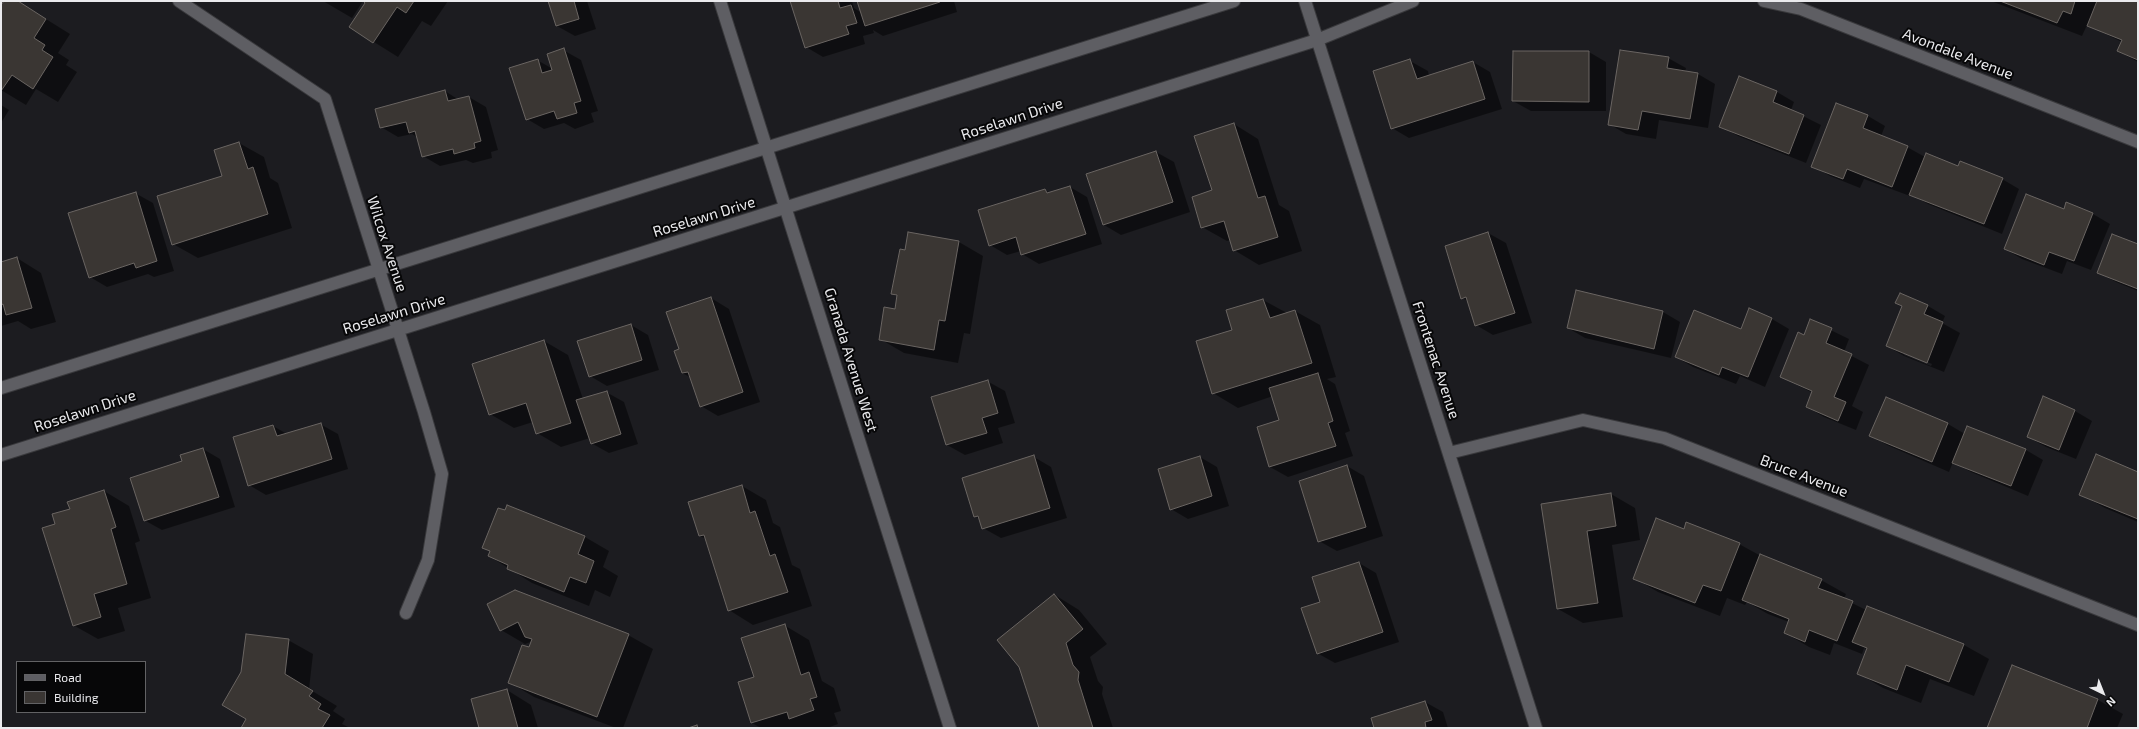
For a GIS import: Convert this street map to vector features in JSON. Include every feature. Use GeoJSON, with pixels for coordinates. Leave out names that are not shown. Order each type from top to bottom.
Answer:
{"type":"FeatureCollection","features":[{"type":"Feature","properties":{"kind":"street","name":"Wilcox Avenue"},"geometry":{"type":"LineString","coordinates":[[180,1],[325,99],[442,474],[428,560],[406,613]]}},
{"type":"Feature","properties":{"kind":"street","name":"Granada Avenue West"},"geometry":{"type":"LineString","coordinates":[[720,1],[787,208],[950,728]]}},
{"type":"Feature","properties":{"kind":"street"},"geometry":{"type":"LineString","coordinates":[[1,388],[1234,1]]}},
{"type":"Feature","properties":{"kind":"street","name":"Frontenac Avenue"},"geometry":{"type":"LineString","coordinates":[[1305,1],[1536,728]]}},
{"type":"Feature","properties":{"kind":"street","name":"Roselawn Drive"},"geometry":{"type":"LineString","coordinates":[[1,455],[1317,40],[1413,1]]}},
{"type":"Feature","properties":{"kind":"street","name":"Avondale Avenue"},"geometry":{"type":"LineString","coordinates":[[1764,1],[1801,9],[2138,142]]}},
{"type":"Feature","properties":{"kind":"street","name":"Bruce Avenue"},"geometry":{"type":"LineString","coordinates":[[1449,453],[1583,420],[1664,438],[2138,625]]}},
{"type":"Feature","properties":{"kind":"building"},"geometry":{"type":"Polygon","coordinates":[[[4,1],[18,1],[46,19],[34,38],[45,45],[42,50],[53,57],[33,89],[12,75],[1,91],[1,5],[4,1]]]}},
{"type":"Feature","properties":{"kind":"building"},"geometry":{"type":"Polygon","coordinates":[[[363,1],[414,1],[406,13],[397,7],[373,43],[349,27],[365,3],[363,1]]]}},
{"type":"Feature","properties":{"kind":"building"},"geometry":{"type":"Polygon","coordinates":[[[548,1],[574,1],[579,19],[556,26],[548,1]]]}},
{"type":"Feature","properties":{"kind":"building"},"geometry":{"type":"Polygon","coordinates":[[[790,1],[838,1],[840,8],[851,5],[857,23],[846,26],[849,34],[805,48],[790,1]]]}},
{"type":"Feature","properties":{"kind":"building"},"geometry":{"type":"Polygon","coordinates":[[[857,1],[940,1],[940,2],[865,26],[857,1]]]}},
{"type":"Feature","properties":{"kind":"building"},"geometry":{"type":"Polygon","coordinates":[[[2000,1],[2075,1],[2071,14],[2063,11],[2057,23],[2000,1]]]}},
{"type":"Feature","properties":{"kind":"building"},"geometry":{"type":"Polygon","coordinates":[[[2097,1],[2138,1],[2138,60],[2117,51],[2122,40],[2087,26],[2097,1]]]}},
{"type":"Feature","properties":{"kind":"building"},"geometry":{"type":"Polygon","coordinates":[[[564,48],[581,101],[574,103],[577,113],[557,119],[554,111],[526,120],[509,68],[538,59],[542,73],[552,70],[547,54],[564,48]]]}},
{"type":"Feature","properties":{"kind":"building"},"geometry":{"type":"Polygon","coordinates":[[[1620,50],[1669,57],[1667,68],[1698,73],[1690,119],[1642,111],[1638,130],[1608,125],[1620,50]]]}},
{"type":"Feature","properties":{"kind":"building"},"geometry":{"type":"Polygon","coordinates":[[[1513,51],[1589,51],[1589,102],[1512,101],[1513,51]]]}},
{"type":"Feature","properties":{"kind":"building"},"geometry":{"type":"Polygon","coordinates":[[[1410,59],[1417,79],[1473,61],[1485,99],[1391,129],[1373,71],[1410,59]]]}},
{"type":"Feature","properties":{"kind":"building"},"geometry":{"type":"Polygon","coordinates":[[[1739,76],[1777,91],[1773,102],[1804,115],[1789,154],[1719,127],[1739,76]]]}},
{"type":"Feature","properties":{"kind":"building"},"geometry":{"type":"Polygon","coordinates":[[[445,90],[448,101],[469,96],[481,141],[474,143],[475,148],[454,154],[453,149],[422,157],[415,131],[409,133],[406,122],[380,128],[375,109],[445,90]]]}},
{"type":"Feature","properties":{"kind":"building"},"geometry":{"type":"Polygon","coordinates":[[[1836,103],[1868,115],[1863,128],[1908,146],[1892,187],[1847,169],[1843,179],[1811,167],[1836,103]]]}},
{"type":"Feature","properties":{"kind":"building"},"geometry":{"type":"Polygon","coordinates":[[[1234,123],[1258,198],[1265,196],[1278,237],[1233,251],[1224,221],[1201,228],[1192,197],[1212,190],[1194,136],[1234,123]]]}},
{"type":"Feature","properties":{"kind":"building"},"geometry":{"type":"Polygon","coordinates":[[[239,142],[248,169],[253,167],[268,214],[172,245],[157,196],[222,176],[214,150],[239,142]]]}},
{"type":"Feature","properties":{"kind":"building"},"geometry":{"type":"Polygon","coordinates":[[[1156,151],[1173,202],[1103,225],[1086,174],[1156,151]]]}},
{"type":"Feature","properties":{"kind":"building"},"geometry":{"type":"Polygon","coordinates":[[[1926,153],[1958,166],[1960,161],[2003,178],[1984,224],[1909,195],[1926,153]]]}},
{"type":"Feature","properties":{"kind":"building"},"geometry":{"type":"Polygon","coordinates":[[[1070,186],[1086,234],[1021,255],[1016,237],[989,246],[978,210],[1045,189],[1047,193],[1070,186]]]}},
{"type":"Feature","properties":{"kind":"building"},"geometry":{"type":"Polygon","coordinates":[[[136,192],[157,261],[136,268],[134,263],[89,278],[68,213],[136,192]]]}},
{"type":"Feature","properties":{"kind":"building"},"geometry":{"type":"Polygon","coordinates":[[[2026,194],[2064,209],[2066,202],[2093,213],[2074,261],[2049,252],[2044,265],[2004,249],[2026,194]]]}},
{"type":"Feature","properties":{"kind":"building"},"geometry":{"type":"Polygon","coordinates":[[[908,232],[959,241],[945,321],[939,320],[934,350],[879,340],[884,307],[895,309],[897,295],[891,294],[900,249],[905,250],[908,232]]]}},
{"type":"Feature","properties":{"kind":"building"},"geometry":{"type":"Polygon","coordinates":[[[1488,232],[1515,313],[1475,326],[1466,297],[1461,299],[1445,246],[1488,232]]]}},
{"type":"Feature","properties":{"kind":"building"},"geometry":{"type":"Polygon","coordinates":[[[2112,234],[2138,244],[2138,289],[2097,273],[2112,234]]]}},
{"type":"Feature","properties":{"kind":"building"},"geometry":{"type":"Polygon","coordinates":[[[17,257],[32,308],[6,315],[3,304],[1,305],[1,262],[17,257]]]}},
{"type":"Feature","properties":{"kind":"building"},"geometry":{"type":"Polygon","coordinates":[[[1576,290],[1663,311],[1654,349],[1567,328],[1576,290]]]}},
{"type":"Feature","properties":{"kind":"building"},"geometry":{"type":"Polygon","coordinates":[[[1900,293],[1928,305],[1924,314],[1943,322],[1927,363],[1886,346],[1902,306],[1895,303],[1900,293]]]}},
{"type":"Feature","properties":{"kind":"building"},"geometry":{"type":"Polygon","coordinates":[[[711,297],[743,392],[700,407],[688,372],[682,373],[674,351],[679,349],[666,312],[711,297]]]}},
{"type":"Feature","properties":{"kind":"building"},"geometry":{"type":"Polygon","coordinates":[[[1263,299],[1270,318],[1295,310],[1312,363],[1212,394],[1196,341],[1232,330],[1226,310],[1263,299]]]}},
{"type":"Feature","properties":{"kind":"building"},"geometry":{"type":"Polygon","coordinates":[[[1749,308],[1772,318],[1748,377],[1722,367],[1719,375],[1675,357],[1694,310],[1741,329],[1749,308]]]}},
{"type":"Feature","properties":{"kind":"building"},"geometry":{"type":"Polygon","coordinates":[[[1810,319],[1832,328],[1826,343],[1852,354],[1834,397],[1846,402],[1838,421],[1806,407],[1812,391],[1780,377],[1798,332],[1804,335],[1810,319]]]}},
{"type":"Feature","properties":{"kind":"building"},"geometry":{"type":"Polygon","coordinates":[[[631,324],[642,360],[589,377],[577,341],[631,324]]]}},
{"type":"Feature","properties":{"kind":"building"},"geometry":{"type":"Polygon","coordinates":[[[544,340],[571,423],[536,434],[526,403],[489,415],[472,364],[544,340]]]}},
{"type":"Feature","properties":{"kind":"building"},"geometry":{"type":"Polygon","coordinates":[[[1318,373],[1333,421],[1328,423],[1336,446],[1269,467],[1257,427],[1279,420],[1269,388],[1318,373]]]}},
{"type":"Feature","properties":{"kind":"building"},"geometry":{"type":"Polygon","coordinates":[[[988,380],[998,413],[982,418],[987,433],[946,445],[931,397],[988,380]]]}},
{"type":"Feature","properties":{"kind":"building"},"geometry":{"type":"Polygon","coordinates":[[[607,391],[621,434],[591,444],[576,400],[607,391]]]}},
{"type":"Feature","properties":{"kind":"building"},"geometry":{"type":"Polygon","coordinates":[[[2043,396],[2075,410],[2059,450],[2027,437],[2043,396]]]}},
{"type":"Feature","properties":{"kind":"building"},"geometry":{"type":"Polygon","coordinates":[[[1886,397],[1948,423],[1932,462],[1869,436],[1886,397]]]}},
{"type":"Feature","properties":{"kind":"building"},"geometry":{"type":"Polygon","coordinates":[[[321,423],[332,459],[248,486],[233,437],[273,425],[277,436],[321,423]]]}},
{"type":"Feature","properties":{"kind":"building"},"geometry":{"type":"Polygon","coordinates":[[[1967,426],[2026,449],[2011,486],[1952,463],[1967,426]]]}},
{"type":"Feature","properties":{"kind":"building"},"geometry":{"type":"Polygon","coordinates":[[[203,448],[219,497],[144,521],[130,478],[182,461],[180,455],[203,448]]]}},
{"type":"Feature","properties":{"kind":"building"},"geometry":{"type":"Polygon","coordinates":[[[2096,454],[2138,472],[2138,519],[2079,495],[2096,454]]]}},
{"type":"Feature","properties":{"kind":"building"},"geometry":{"type":"Polygon","coordinates":[[[1034,455],[1050,508],[982,529],[978,516],[974,517],[962,478],[1034,455]]]}},
{"type":"Feature","properties":{"kind":"building"},"geometry":{"type":"Polygon","coordinates":[[[1200,456],[1212,496],[1170,510],[1158,469],[1200,456]]]}},
{"type":"Feature","properties":{"kind":"building"},"geometry":{"type":"Polygon","coordinates":[[[1347,465],[1366,527],[1318,542],[1299,481],[1347,465]]]}},
{"type":"Feature","properties":{"kind":"building"},"geometry":{"type":"Polygon","coordinates":[[[742,485],[750,513],[755,511],[770,556],[775,554],[788,592],[728,611],[704,535],[699,536],[688,502],[742,485]]]}},
{"type":"Feature","properties":{"kind":"building"},"geometry":{"type":"Polygon","coordinates":[[[104,490],[116,527],[111,529],[127,584],[94,594],[101,617],[73,626],[42,528],[55,524],[52,514],[70,509],[67,502],[104,490]]]}},
{"type":"Feature","properties":{"kind":"building"},"geometry":{"type":"Polygon","coordinates":[[[1611,493],[1616,526],[1587,531],[1598,603],[1557,609],[1541,504],[1611,493]]]}},
{"type":"Feature","properties":{"kind":"building"},"geometry":{"type":"Polygon","coordinates":[[[507,505],[585,536],[578,554],[594,561],[586,583],[570,577],[564,592],[507,569],[508,565],[488,556],[490,551],[482,548],[498,508],[505,510],[507,505]]]}},
{"type":"Feature","properties":{"kind":"building"},"geometry":{"type":"Polygon","coordinates":[[[1656,518],[1684,529],[1686,522],[1740,543],[1721,591],[1703,585],[1695,603],[1633,579],[1656,518]]]}},
{"type":"Feature","properties":{"kind":"building"},"geometry":{"type":"Polygon","coordinates":[[[1760,554],[1822,579],[1818,588],[1853,601],[1837,641],[1809,630],[1805,642],[1784,633],[1789,619],[1742,600],[1760,554]]]}},
{"type":"Feature","properties":{"kind":"building"},"geometry":{"type":"Polygon","coordinates":[[[1359,562],[1383,632],[1317,654],[1301,608],[1320,602],[1312,577],[1359,562]]]}},
{"type":"Feature","properties":{"kind":"building"},"geometry":{"type":"Polygon","coordinates":[[[515,590],[629,634],[597,717],[508,683],[522,645],[529,647],[532,639],[525,637],[518,622],[500,631],[487,604],[515,590]]]}},
{"type":"Feature","properties":{"kind":"building"},"geometry":{"type":"Polygon","coordinates":[[[1054,594],[1083,629],[1066,643],[1073,665],[1079,672],[1078,680],[1093,728],[1039,728],[1019,667],[997,640],[1054,594]]]}},
{"type":"Feature","properties":{"kind":"building"},"geometry":{"type":"Polygon","coordinates":[[[1867,606],[1964,644],[1949,682],[1906,665],[1897,690],[1857,674],[1867,648],[1852,642],[1867,606]]]}},
{"type":"Feature","properties":{"kind":"building"},"geometry":{"type":"Polygon","coordinates":[[[785,624],[801,675],[809,672],[817,697],[810,699],[814,710],[789,719],[787,712],[751,723],[738,682],[754,677],[741,638],[785,624]]]}},
{"type":"Feature","properties":{"kind":"building"},"geometry":{"type":"Polygon","coordinates":[[[246,634],[289,639],[285,674],[313,691],[309,696],[321,704],[318,709],[330,715],[322,728],[241,728],[246,719],[222,705],[241,672],[246,634]]]}},
{"type":"Feature","properties":{"kind":"building"},"geometry":{"type":"Polygon","coordinates":[[[2012,665],[2098,699],[2087,728],[1987,728],[2012,665]]]}},
{"type":"Feature","properties":{"kind":"building"},"geometry":{"type":"Polygon","coordinates":[[[507,689],[518,728],[479,728],[471,699],[507,689]]]}},
{"type":"Feature","properties":{"kind":"building"},"geometry":{"type":"Polygon","coordinates":[[[1425,701],[1432,720],[1425,722],[1426,728],[1374,728],[1371,718],[1425,701]]]}},
{"type":"Feature","properties":{"kind":"building"},"geometry":{"type":"Polygon","coordinates":[[[697,725],[698,728],[688,728],[697,725]]]}}]}
